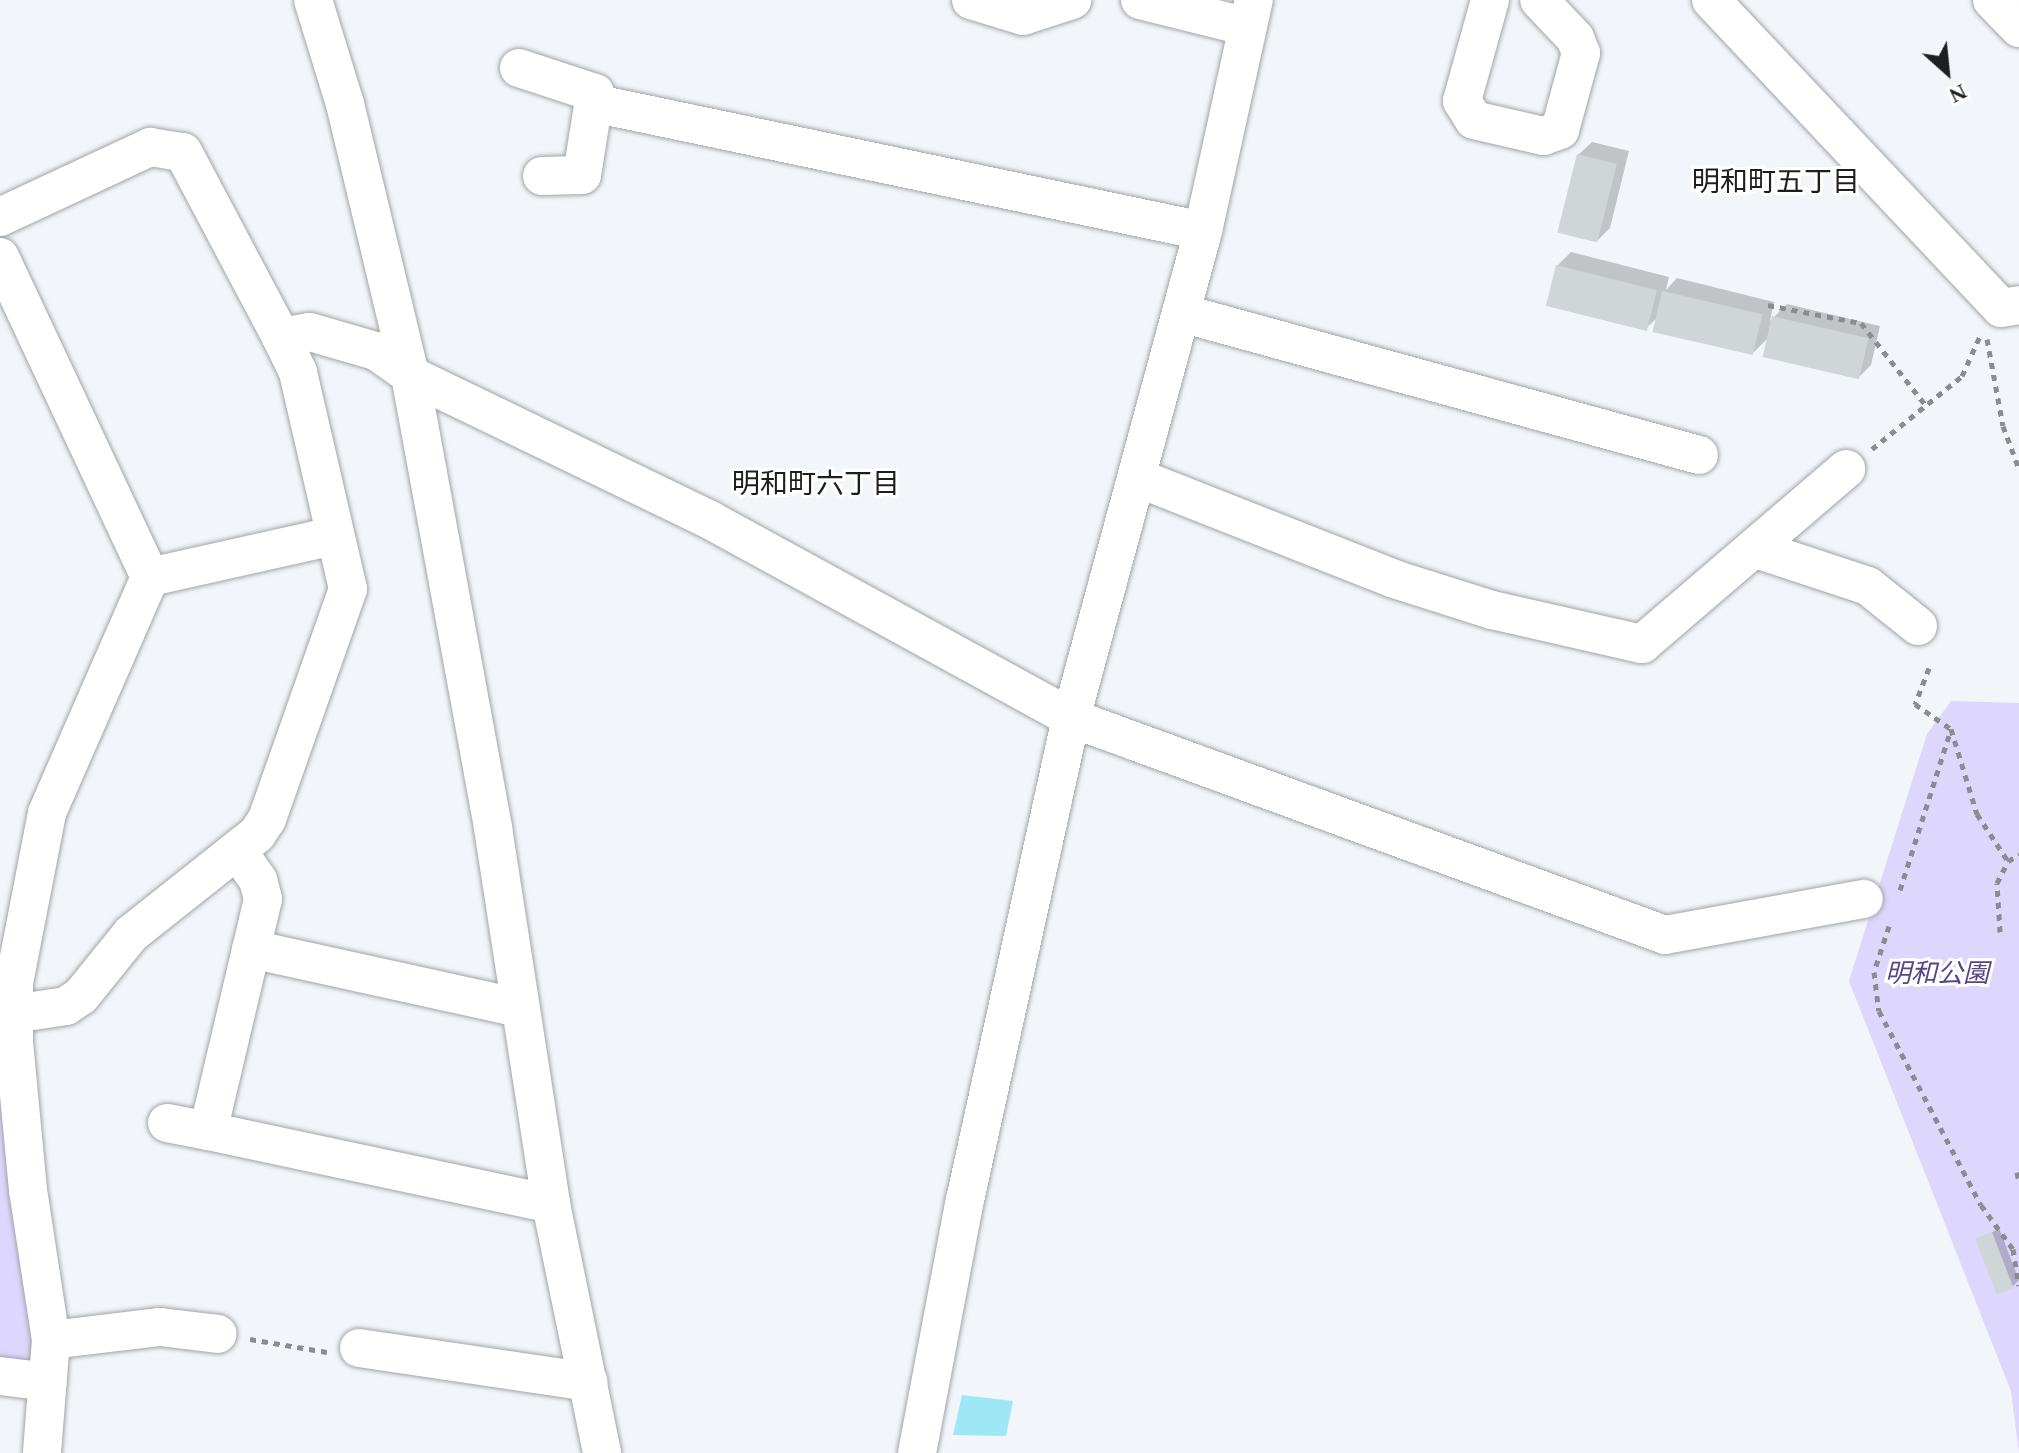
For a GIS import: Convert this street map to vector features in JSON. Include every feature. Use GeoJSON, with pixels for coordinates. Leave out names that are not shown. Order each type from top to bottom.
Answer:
{"type":"FeatureCollection","features":[{"type":"Feature","properties":{"kind":"street"},"geometry":{"type":"LineString","coordinates":[[313,0],[345,104],[410,375],[493,828],[551,1204],[602,1453]]}},
{"type":"Feature","properties":{"kind":"street"},"geometry":{"type":"LineString","coordinates":[[971,0],[1023,16],[1072,0]]}},
{"type":"Feature","properties":{"kind":"street"},"geometry":{"type":"LineString","coordinates":[[917,1453],[965,1200],[1071,718],[1203,231],[1251,13],[1140,0]]}},
{"type":"Feature","properties":{"kind":"street"},"geometry":{"type":"LineString","coordinates":[[1490,0],[1462,101],[1474,120],[1543,136],[1560,130],[1581,53],[1575,38],[1539,0]]}},
{"type":"Feature","properties":{"kind":"street"},"geometry":{"type":"LineString","coordinates":[[1711,0],[2001,308],[2019,305]]}},
{"type":"Feature","properties":{"kind":"street"},"geometry":{"type":"LineString","coordinates":[[1992,0],[2019,28]]}},
{"type":"Feature","properties":{"kind":"street"},"geometry":{"type":"LineString","coordinates":[[519,68],[595,93],[582,175],[542,176]]}},
{"type":"Feature","properties":{"kind":"street"},"geometry":{"type":"LineString","coordinates":[[593,103],[1203,231]]}},
{"type":"Feature","properties":{"kind":"street"},"geometry":{"type":"LineString","coordinates":[[0,217],[150,147],[183,152],[298,372],[333,536],[348,589],[267,819],[237,850],[131,934],[81,996],[66,1006],[13,1014]]}},
{"type":"Feature","properties":{"kind":"street"},"geometry":{"type":"LineString","coordinates":[[0,257],[150,577],[47,813],[14,983],[13,1014],[28,1190],[51,1340],[42,1453]]}},
{"type":"Feature","properties":{"kind":"street"},"geometry":{"type":"LineString","coordinates":[[1181,313],[1699,455]]}},
{"type":"Feature","properties":{"kind":"street"},"geometry":{"type":"LineString","coordinates":[[281,337],[310,332],[376,351],[410,375],[710,520],[1071,718],[1665,935],[1885,904]]}},
{"type":"Feature","properties":{"kind":"street"},"geometry":{"type":"LineString","coordinates":[[1138,478],[1394,579],[1492,610],[1642,644],[1846,469]]}},
{"type":"Feature","properties":{"kind":"street"},"geometry":{"type":"LineString","coordinates":[[150,577],[333,536]]}},
{"type":"Feature","properties":{"kind":"street"},"geometry":{"type":"LineString","coordinates":[[1756,549],[1868,586],[1918,626]]}},
{"type":"Feature","properties":{"kind":"street"},"geometry":{"type":"LineString","coordinates":[[208,1131],[263,899],[258,880],[237,850]]}},
{"type":"Feature","properties":{"kind":"street"},"geometry":{"type":"LineString","coordinates":[[251,949],[519,1008]]}},
{"type":"Feature","properties":{"kind":"street"},"geometry":{"type":"LineString","coordinates":[[167,1123],[551,1204]]}},
{"type":"Feature","properties":{"kind":"street"},"geometry":{"type":"LineString","coordinates":[[51,1340],[160,1327],[218,1334]]}},
{"type":"Feature","properties":{"kind":"street"},"geometry":{"type":"LineString","coordinates":[[359,1348],[588,1382]]}},
{"type":"Feature","properties":{"kind":"street"},"geometry":{"type":"LineString","coordinates":[[0,1376],[48,1382]]}},
{"type":"Feature","properties":{"kind":"path"},"geometry":{"type":"LineString","coordinates":[[1768,305],[1861,323],[1927,407]]}},
{"type":"Feature","properties":{"kind":"path"},"geometry":{"type":"LineString","coordinates":[[1846,469],[1962,376],[1985,326],[2000,414],[2019,469]]}},
{"type":"Feature","properties":{"kind":"path"},"geometry":{"type":"LineString","coordinates":[[1929,668],[1915,704],[1951,729],[1977,814],[2008,861]]}},
{"type":"Feature","properties":{"kind":"path"},"geometry":{"type":"LineString","coordinates":[[1951,729],[1885,904],[1874,972],[1879,1011],[1981,1205],[2016,1248],[2019,1286]]}},
{"type":"Feature","properties":{"kind":"path"},"geometry":{"type":"LineString","coordinates":[[2000,932],[1997,883],[2008,861],[2019,855]]}},
{"type":"Feature","properties":{"kind":"path"},"geometry":{"type":"LineString","coordinates":[[2017,1172],[2019,1182]]}},
{"type":"Feature","properties":{"kind":"path"},"geometry":{"type":"LineString","coordinates":[[218,1334],[336,1354],[359,1348]]}},
{"type":"Feature","properties":{"kind":"green space","name":"明和公園"},"geometry":{"type":"Polygon","coordinates":[[[1951,701],[2019,703],[2019,1453],[2011,1391],[1849,981],[1927,734],[1951,701]]]}},
{"type":"Feature","properties":{"kind":"green space"},"geometry":{"type":"Polygon","coordinates":[[[0,1068],[51,1340],[24,1366],[0,1363],[0,1068]]]}},
{"type":"Feature","properties":{"kind":"water"},"geometry":{"type":"Polygon","coordinates":[[[962,1395],[1013,1401],[1006,1436],[953,1435],[962,1395]]]}},
{"type":"Feature","properties":{"kind":"building"},"geometry":{"type":"Polygon","coordinates":[[[1577,154],[1617,164],[1597,243],[1557,233],[1577,154]]]}},
{"type":"Feature","properties":{"kind":"building"},"geometry":{"type":"Polygon","coordinates":[[[1556,265],[1657,290],[1647,331],[1546,306],[1556,265]]]}},
{"type":"Feature","properties":{"kind":"building"},"geometry":{"type":"Polygon","coordinates":[[[1662,291],[1762,314],[1753,355],[1653,332],[1662,291]]]}},
{"type":"Feature","properties":{"kind":"building"},"geometry":{"type":"Polygon","coordinates":[[[1772,316],[1868,338],[1859,379],[1763,357],[1772,316]]]}},
{"type":"Feature","properties":{"kind":"building"},"geometry":{"type":"Polygon","coordinates":[[[1992,1232],[2014,1288],[1997,1294],[1975,1238],[1992,1232]]]}},
{"type":"Feature","properties":{"kind":"district","name":"明和町五丁目"},"geometry":{"type":"Point","coordinates":[1776,182]}},
{"type":"Feature","properties":{"kind":"district","name":"明和町六丁目"},"geometry":{"type":"Point","coordinates":[816,484]}}]}
